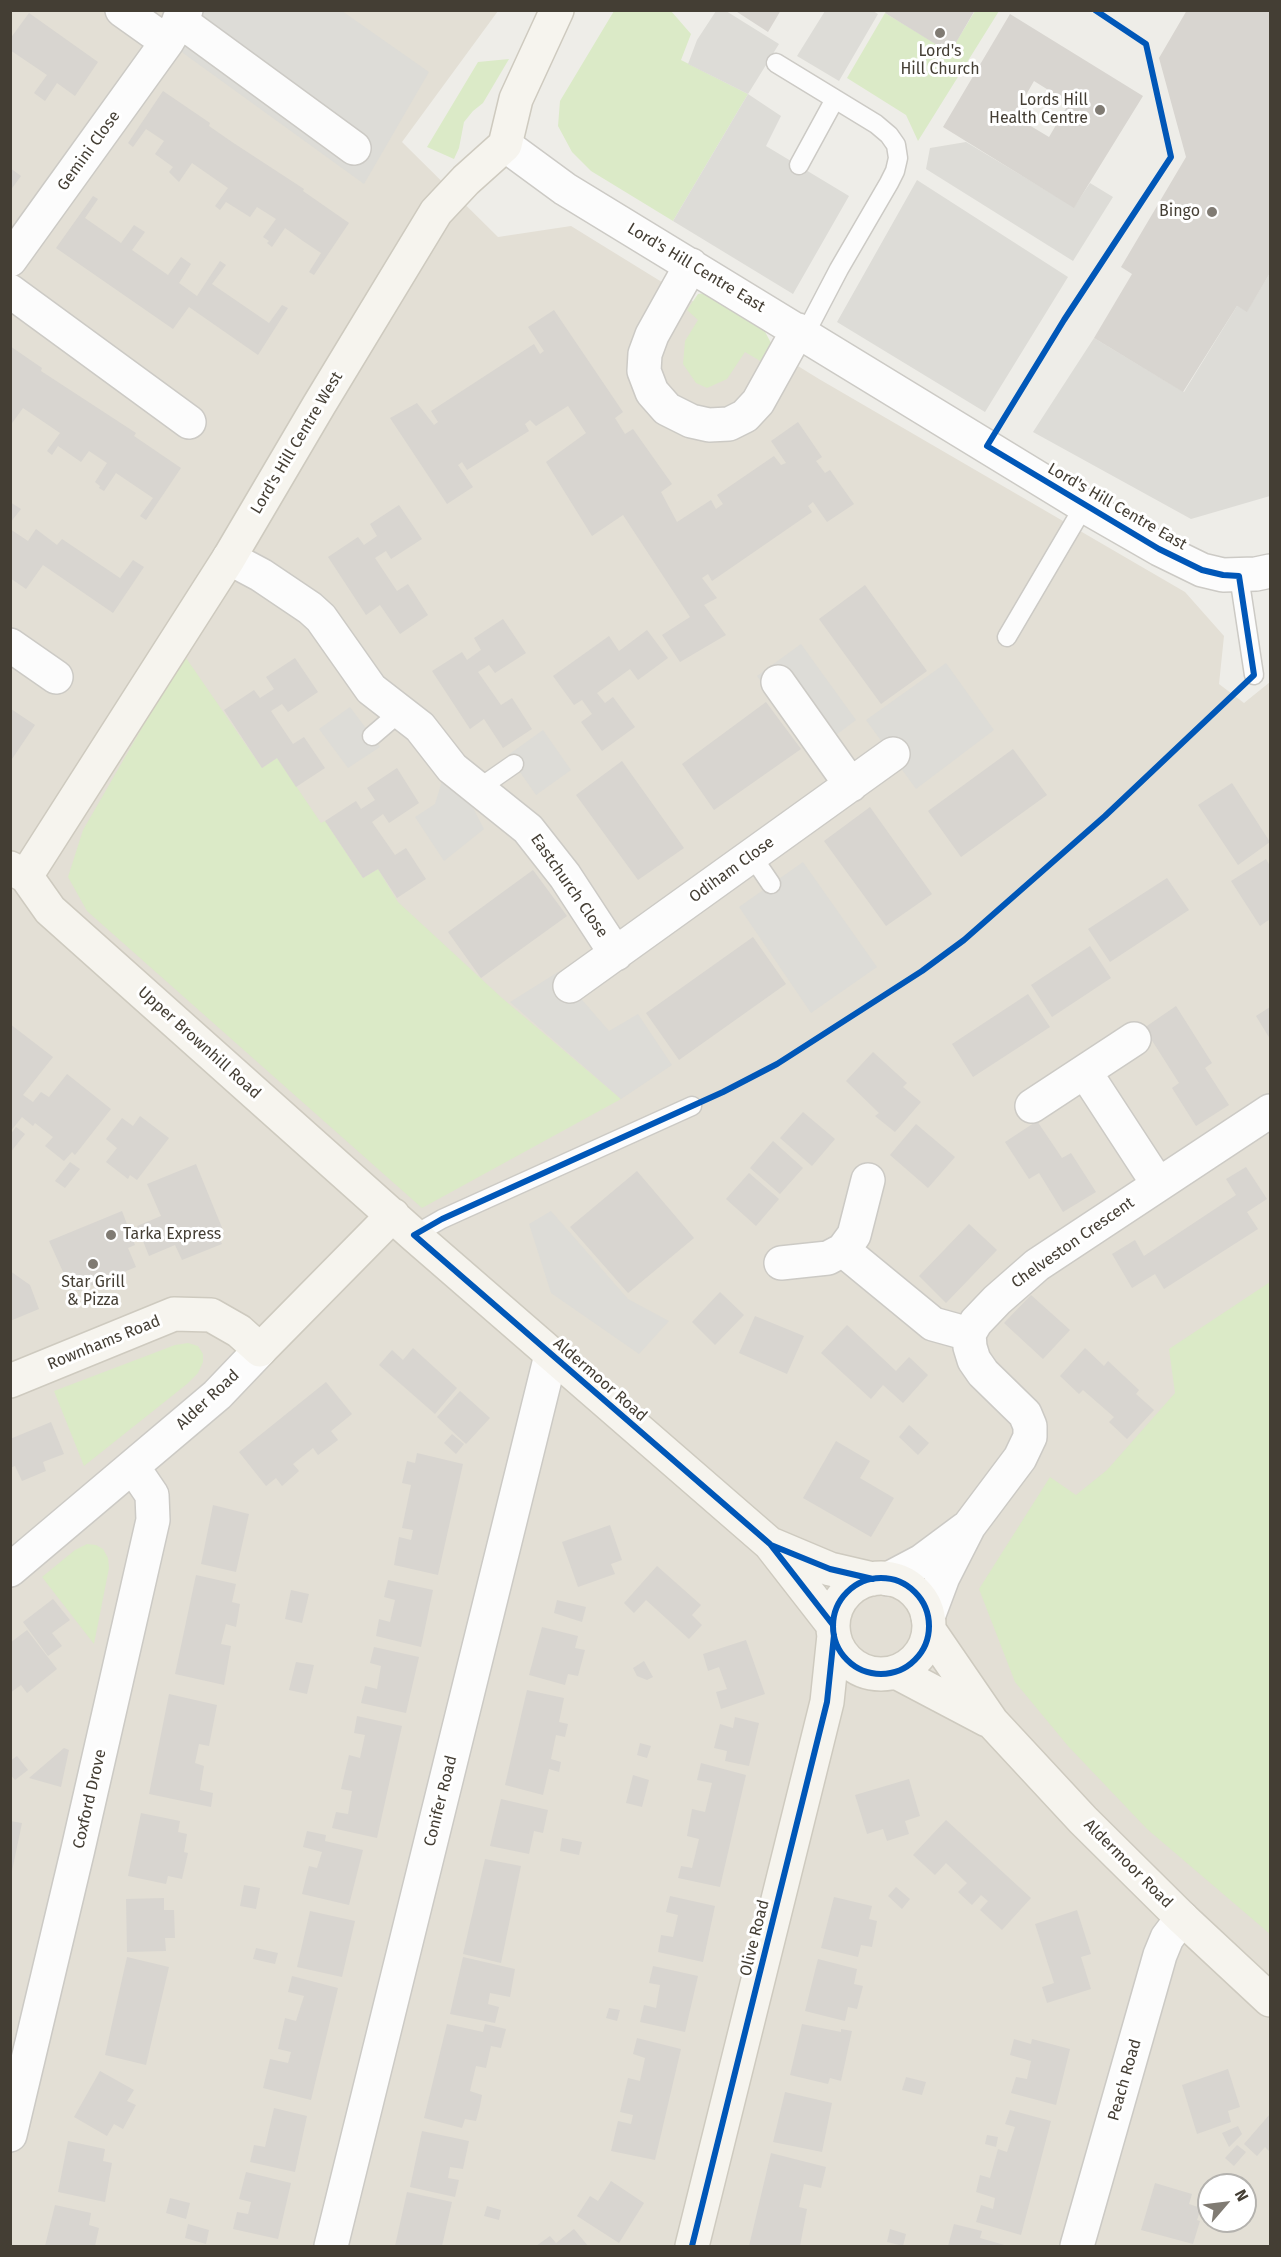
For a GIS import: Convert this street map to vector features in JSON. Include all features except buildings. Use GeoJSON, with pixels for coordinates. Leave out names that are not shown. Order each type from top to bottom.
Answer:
{"type":"FeatureCollection","features":[{"type":"Feature","properties":{"kind":"street"},"geometry":{"type":"LineString","coordinates":[[122,10],[177,24],[354,148]]}},
{"type":"Feature","properties":{"kind":"street"},"geometry":{"type":"LineString","coordinates":[[505,145],[516,99],[557,10]]}},
{"type":"Feature","properties":{"kind":"street","name":"Gemini Close"},"geometry":{"type":"LineString","coordinates":[[10,260],[177,24]]}},
{"type":"Feature","properties":{"kind":"street","name":"Lord's Hill Centre East"},"geometry":{"type":"LineString","coordinates":[[505,145],[565,189],[1084,506],[1159,549],[1202,570],[1222,575],[1255,573]]}},
{"type":"Feature","properties":{"kind":"street","name":"Lord's Hill Centre West"},"geometry":{"type":"LineString","coordinates":[[18,872],[229,558],[436,212],[466,180],[505,145]]}},
{"type":"Feature","properties":{"kind":"street"},"geometry":{"type":"LineString","coordinates":[[691,265],[652,334],[645,354],[644,371],[652,392],[667,409],[691,421],[709,425],[729,424],[745,416],[758,402],[801,332]]}},
{"type":"Feature","properties":{"kind":"street"},"geometry":{"type":"LineString","coordinates":[[10,291],[189,422]]}},
{"type":"Feature","properties":{"kind":"street","name":"Eastchurch Close"},"geometry":{"type":"LineString","coordinates":[[229,558],[261,575],[310,608],[329,629],[360,676],[371,688],[420,727],[442,758],[511,814],[541,843],[616,954]]}},
{"type":"Feature","properties":{"kind":"street"},"geometry":{"type":"LineString","coordinates":[[10,645],[56,676]]}},
{"type":"Feature","properties":{"kind":"street"},"geometry":{"type":"LineString","coordinates":[[778,682],[851,785]]}},
{"type":"Feature","properties":{"kind":"street","name":"Odiham Close"},"geometry":{"type":"LineString","coordinates":[[570,986],[893,754]]}},
{"type":"Feature","properties":{"kind":"street","name":"Upper Brownhill Road"},"geometry":{"type":"LineString","coordinates":[[18,872],[50,910],[404,1225]]}},
{"type":"Feature","properties":{"kind":"street"},"geometry":{"type":"LineString","coordinates":[[1032,1106],[1134,1039]]}},
{"type":"Feature","properties":{"kind":"street"},"geometry":{"type":"LineString","coordinates":[[1085,1071],[1158,1185]]}},
{"type":"Feature","properties":{"kind":"street","name":"Chelveston Crescent"},"geometry":{"type":"LineString","coordinates":[[969,1334],[976,1322],[997,1300],[1037,1265],[1270,1111]]}},
{"type":"Feature","properties":{"kind":"street"},"geometry":{"type":"LineString","coordinates":[[781,1263],[828,1258],[843,1250],[854,1235],[868,1180]]}},
{"type":"Feature","properties":{"kind":"street","name":"Alder Road"},"geometry":{"type":"LineString","coordinates":[[10,1570],[217,1395],[260,1350],[404,1225]]}},
{"type":"Feature","properties":{"kind":"street","name":"Aldermoor Road"},"geometry":{"type":"LineString","coordinates":[[404,1225],[550,1355],[770,1544],[834,1630]]}},
{"type":"Feature","properties":{"kind":"street"},"geometry":{"type":"LineString","coordinates":[[827,1702],[915,1660],[927,1641],[928,1624],[943,1577],[969,1526],[1020,1458],[1030,1437],[1030,1426],[1025,1414],[983,1373],[974,1360],[969,1334],[933,1324],[843,1250]]}},
{"type":"Feature","properties":{"kind":"street","name":"Rownhams Road"},"geometry":{"type":"LineString","coordinates":[[10,1381],[174,1314],[211,1315],[239,1331],[260,1350]]}},
{"type":"Feature","properties":{"kind":"street","name":"Conifer Road"},"geometry":{"type":"LineString","coordinates":[[332,2247],[550,1355]]}},
{"type":"Feature","properties":{"kind":"street","name":"Coxford Drove"},"geometry":{"type":"LineString","coordinates":[[10,2135],[20,2049],[78,1849],[153,1520],[152,1495],[133,1467]]}},
{"type":"Feature","properties":{"kind":"street"},"geometry":{"type":"LineString","coordinates":[[881,1579],[922,1561],[969,1526]]}},
{"type":"Feature","properties":{"kind":"street","name":"Aldermoor Road"},"geometry":{"type":"LineString","coordinates":[[770,1544],[830,1569],[881,1579]]}},
{"type":"Feature","properties":{"kind":"street"},"geometry":{"type":"LineString","coordinates":[[888,1673],[864,1671],[850,1662],[840,1650],[834,1630],[834,1614],[845,1595],[863,1581],[881,1579],[902,1583],[914,1591],[923,1603],[928,1624]]}},
{"type":"Feature","properties":{"kind":"street","name":"Aldermoor Road"},"geometry":{"type":"LineString","coordinates":[[928,1624],[992,1722],[1083,1820],[1182,1918],[1270,2000]]}},
{"type":"Feature","properties":{"kind":"street","name":"Olive Road"},"geometry":{"type":"LineString","coordinates":[[692,2247],[827,1702],[834,1630]]}},
{"type":"Feature","properties":{"kind":"street","name":"Aldermoor Road"},"geometry":{"type":"LineString","coordinates":[[888,1673],[992,1722]]}},
{"type":"Feature","properties":{"kind":"street","name":"Peach Road"},"geometry":{"type":"LineString","coordinates":[[1077,2247],[1161,1955],[1167,1938],[1182,1918]]}},
{"type":"Feature","properties":{"kind":"lane"},"geometry":{"type":"LineString","coordinates":[[776,63],[876,124],[889,135],[896,145],[898,158],[889,183],[801,332]]}},
{"type":"Feature","properties":{"kind":"lane"},"geometry":{"type":"LineString","coordinates":[[799,165],[835,99]]}},
{"type":"Feature","properties":{"kind":"lane"},"geometry":{"type":"LineString","coordinates":[[1007,637],[1084,506]]}},
{"type":"Feature","properties":{"kind":"lane"},"geometry":{"type":"LineString","coordinates":[[1254,675],[1255,573]]}},
{"type":"Feature","properties":{"kind":"lane"},"geometry":{"type":"LineString","coordinates":[[372,736],[400,712]]}},
{"type":"Feature","properties":{"kind":"lane"},"geometry":{"type":"LineString","coordinates":[[478,789],[514,764]]}},
{"type":"Feature","properties":{"kind":"lane"},"geometry":{"type":"LineString","coordinates":[[752,856],[771,884]]}},
{"type":"Feature","properties":{"kind":"lane"},"geometry":{"type":"LineString","coordinates":[[404,1225],[453,1214],[692,1106]]}},
{"type":"Feature","properties":{"kind":"shaded area"},"geometry":{"type":"Polygon","coordinates":[[[165,10],[342,11],[429,72],[364,184],[183,53],[161,16],[165,10]]]}},
{"type":"Feature","properties":{"kind":"shaded area"},"geometry":{"type":"Polygon","coordinates":[[[11,11],[498,11],[402,142],[498,237],[571,226],[819,379],[1185,592],[1224,636],[1219,684],[1244,703],[1270,682],[1270,2246],[11,2246],[11,11]]]}},
{"type":"Feature","properties":{"kind":"shaded area"},"geometry":{"type":"Polygon","coordinates":[[[716,11],[726,11],[779,44],[748,94],[688,64],[697,40],[716,11]]]}},
{"type":"Feature","properties":{"kind":"shaded area"},"geometry":{"type":"Polygon","coordinates":[[[825,11],[873,11],[878,14],[839,81],[797,56],[825,11]]]}},
{"type":"Feature","properties":{"kind":"shaded area"},"geometry":{"type":"Polygon","coordinates":[[[748,94],[781,116],[766,146],[849,196],[793,294],[673,221],[748,94]]]}},
{"type":"Feature","properties":{"kind":"shaded area"},"geometry":{"type":"Polygon","coordinates":[[[966,142],[1074,207],[1090,183],[1113,197],[1073,261],[926,169],[930,148],[966,142]]]}},
{"type":"Feature","properties":{"kind":"shaded area"},"geometry":{"type":"Polygon","coordinates":[[[917,180],[1068,277],[985,412],[837,322],[917,180]]]}},
{"type":"Feature","properties":{"kind":"shaded area"},"geometry":{"type":"Polygon","coordinates":[[[1270,273],[1270,496],[1191,519],[1033,432],[1094,338],[1184,392],[1237,306],[1247,311],[1270,273]]]}},
{"type":"Feature","properties":{"kind":"shaded area"},"geometry":{"type":"Polygon","coordinates":[[[801,644],[856,720],[812,753],[757,676],[801,644]]]}},
{"type":"Feature","properties":{"kind":"shaded area"},"geometry":{"type":"Polygon","coordinates":[[[946,663],[994,730],[916,789],[866,720],[946,663]]]}},
{"type":"Feature","properties":{"kind":"shaded area"},"geometry":{"type":"Polygon","coordinates":[[[350,707],[380,747],[348,768],[319,729],[350,707]]]}},
{"type":"Feature","properties":{"kind":"shaded area"},"geometry":{"type":"Polygon","coordinates":[[[543,730],[571,770],[536,795],[508,755],[543,730]]]}},
{"type":"Feature","properties":{"kind":"shaded area"},"geometry":{"type":"Polygon","coordinates":[[[442,781],[469,800],[484,829],[444,861],[415,817],[435,804],[442,781]]]}},
{"type":"Feature","properties":{"kind":"shaded area"},"geometry":{"type":"Polygon","coordinates":[[[803,862],[877,967],[811,1013],[739,907],[803,862]]]}},
{"type":"Feature","properties":{"kind":"shaded area"},"geometry":{"type":"Polygon","coordinates":[[[558,972],[609,1031],[638,1014],[672,1065],[621,1099],[510,1002],[558,972]]]}},
{"type":"Feature","properties":{"kind":"shaded area"},"geometry":{"type":"Polygon","coordinates":[[[551,1211],[628,1299],[669,1321],[639,1354],[551,1293],[529,1224],[551,1211]]]}},
{"type":"Feature","properties":{"kind":"green space"},"geometry":{"type":"Polygon","coordinates":[[[614,11],[671,11],[691,34],[681,60],[748,94],[673,221],[591,171],[572,152],[558,126],[560,101],[614,11]]]}},
{"type":"Feature","properties":{"kind":"green space"},"geometry":{"type":"Polygon","coordinates":[[[975,11],[999,11],[918,141],[906,115],[847,78],[885,13],[950,52],[975,11]]]}},
{"type":"Feature","properties":{"kind":"green space"},"geometry":{"type":"Polygon","coordinates":[[[509,59],[483,103],[464,122],[459,148],[454,159],[427,147],[478,62],[509,59]]]}},
{"type":"Feature","properties":{"kind":"green space"},"geometry":{"type":"Polygon","coordinates":[[[704,293],[762,326],[771,343],[762,362],[745,352],[727,379],[707,388],[696,383],[683,364],[685,341],[698,320],[687,310],[698,294],[704,293]]]}},
{"type":"Feature","properties":{"kind":"green space"},"geometry":{"type":"Polygon","coordinates":[[[184,655],[262,768],[277,758],[321,823],[325,821],[363,878],[378,869],[398,902],[502,998],[621,1099],[422,1208],[87,911],[68,877],[83,830],[184,655]]]}},
{"type":"Feature","properties":{"kind":"green space"},"geometry":{"type":"Polygon","coordinates":[[[1270,1282],[1270,1934],[1147,1829],[1068,1746],[1015,1682],[979,1589],[1050,1477],[1076,1495],[1107,1470],[1175,1393],[1169,1349],[1270,1282]]]}},
{"type":"Feature","properties":{"kind":"green space"},"geometry":{"type":"Polygon","coordinates":[[[188,1343],[198,1346],[203,1354],[203,1362],[198,1373],[84,1466],[54,1391],[175,1345],[188,1343]]]}},
{"type":"Feature","properties":{"kind":"green space"},"geometry":{"type":"Polygon","coordinates":[[[87,1544],[103,1549],[108,1558],[109,1568],[94,1644],[42,1577],[75,1550],[87,1544]]]}},
{"type":"Feature","properties":{"kind":"cycle path"},"geometry":{"type":"LineString","coordinates":[[833,1625],[770,1544],[414,1235],[442,1219],[723,1092],[777,1064],[922,971],[964,940],[1105,816],[1254,675],[1239,576],[1202,570],[1159,549],[987,446],[1064,320],[1171,157],[1146,44],[1095,10]]}},
{"type":"Feature","properties":{"kind":"cycle path"},"geometry":{"type":"LineString","coordinates":[[771,1545],[830,1569],[873,1579]]}},
{"type":"Feature","properties":{"kind":"cycle path"},"geometry":{"type":"LineString","coordinates":[[881,1578],[899,1582],[915,1592],[925,1608],[929,1626],[925,1644],[915,1660],[899,1670],[881,1674],[863,1670],[847,1660],[837,1644],[833,1626],[837,1608],[847,1592],[863,1582],[881,1578]]}},
{"type":"Feature","properties":{"kind":"cycle path"},"geometry":{"type":"LineString","coordinates":[[692,2246],[827,1702],[834,1635]]}},
{"type":"Feature","properties":{"kind":"place","name":"Lord's Hill Church"},"geometry":{"type":"Point","coordinates":[940,33]}},
{"type":"Feature","properties":{"kind":"place","name":"Lords Hill Health Centre"},"geometry":{"type":"Point","coordinates":[1100,110]}},
{"type":"Feature","properties":{"kind":"place","name":"Bingo"},"geometry":{"type":"Point","coordinates":[1212,212]}},
{"type":"Feature","properties":{"kind":"place","name":"Tarka Express"},"geometry":{"type":"Point","coordinates":[111,1235]}},
{"type":"Feature","properties":{"kind":"place","name":"Star Grill & Pizza"},"geometry":{"type":"Point","coordinates":[93,1264]}}]}
